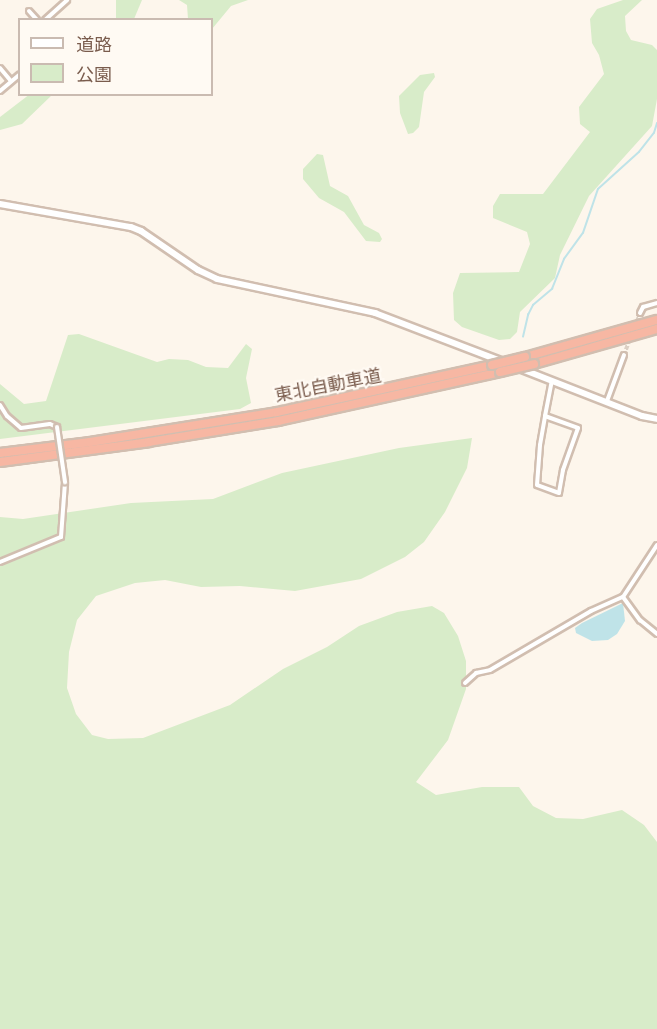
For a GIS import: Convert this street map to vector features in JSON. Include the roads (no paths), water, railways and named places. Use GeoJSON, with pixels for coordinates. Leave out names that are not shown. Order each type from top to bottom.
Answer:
{"type":"FeatureCollection","features":[{"type":"Feature","properties":{"kind":"highway","name":"東北自動車道"},"geometry":{"type":"LineString","coordinates":[[0,453],[102,441],[277,412],[492,365],[657,320]]}},
{"type":"Feature","properties":{"kind":"highway","name":"東北自動車道"},"geometry":{"type":"LineString","coordinates":[[0,462],[126,446],[278,421],[534,364],[657,329]]}},
{"type":"Feature","properties":{"kind":"street"},"geometry":{"type":"LineString","coordinates":[[47,18],[67,0]]}},
{"type":"Feature","properties":{"kind":"street"},"geometry":{"type":"LineString","coordinates":[[29,11],[35,18]]}},
{"type":"Feature","properties":{"kind":"street"},"geometry":{"type":"LineString","coordinates":[[0,68],[11,81]]}},
{"type":"Feature","properties":{"kind":"street"},"geometry":{"type":"LineString","coordinates":[[0,91],[18,76]]}},
{"type":"Feature","properties":{"kind":"street"},"geometry":{"type":"LineString","coordinates":[[0,204],[131,227],[211,277],[375,313],[606,402],[657,419]]}},
{"type":"Feature","properties":{"kind":"street"},"geometry":{"type":"LineString","coordinates":[[640,313],[643,307],[657,303]]}},
{"type":"Feature","properties":{"kind":"street"},"geometry":{"type":"LineString","coordinates":[[606,402],[624,356]]}},
{"type":"Feature","properties":{"kind":"street"},"geometry":{"type":"LineString","coordinates":[[545,416],[578,428],[563,470],[559,493],[539,488],[537,485],[545,416],[552,380]]}},
{"type":"Feature","properties":{"kind":"street"},"geometry":{"type":"LineString","coordinates":[[0,405],[7,416],[21,428],[50,424],[57,427],[64,482],[61,537],[0,562]]}},
{"type":"Feature","properties":{"kind":"street"},"geometry":{"type":"LineString","coordinates":[[465,683],[476,673],[490,670],[591,611],[623,597],[657,545]]}},
{"type":"Feature","properties":{"kind":"street"},"geometry":{"type":"LineString","coordinates":[[623,597],[640,620],[657,634]]}},
{"type":"Feature","properties":{"kind":"water"},"geometry":{"type":"Polygon","coordinates":[[[623,603],[625,621],[617,634],[608,640],[592,641],[576,633],[575,628],[582,623],[623,603]]]}},
{"type":"Feature","properties":{"kind":"waterway"},"geometry":{"type":"LineString","coordinates":[[523,337],[533,305],[552,289],[564,259],[583,233],[598,189],[639,152],[654,133],[657,123]]}},
{"type":"Feature","properties":{"kind":"tunnel"},"geometry":{"type":"LineString","coordinates":[[635,327],[640,313]]}},
{"type":"Feature","properties":{"kind":"tunnel"},"geometry":{"type":"LineString","coordinates":[[624,355],[631,336]]}}]}
